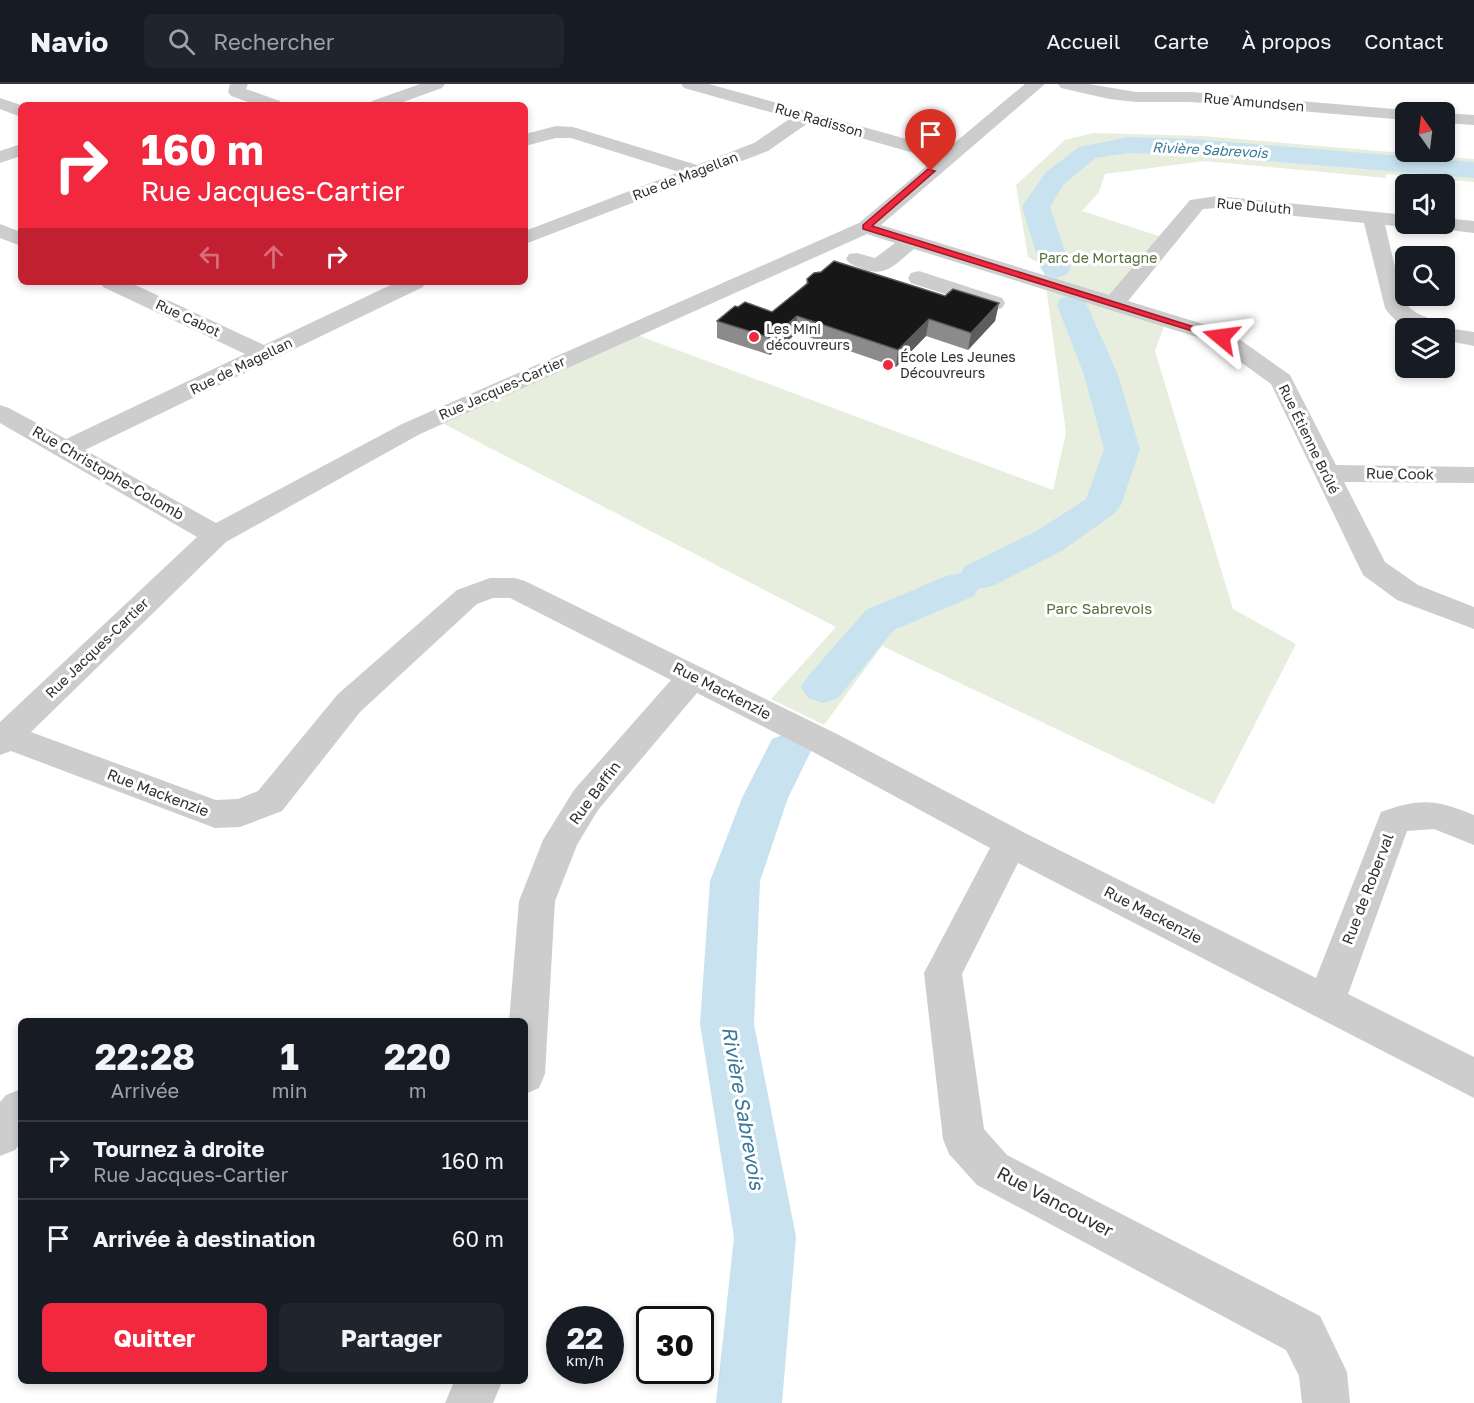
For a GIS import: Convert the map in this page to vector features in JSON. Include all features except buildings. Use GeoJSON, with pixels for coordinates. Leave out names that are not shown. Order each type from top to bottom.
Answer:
{"type":"FeatureCollection","features":[{"type":"Feature","properties":{"kind":"street"},"geometry":{"type":"LineString","coordinates":[[240,84],[237,92],[265,102]]}},
{"type":"Feature","properties":{"kind":"street"},"geometry":{"type":"LineString","coordinates":[[386,102],[436,84]]}},
{"type":"Feature","properties":{"kind":"street","name":"Rue Radisson"},"geometry":{"type":"LineString","coordinates":[[690,84],[948,157]]}},
{"type":"Feature","properties":{"kind":"street","name":"Rue Jacques-Cartier"},"geometry":{"type":"LineString","coordinates":[[3,739],[216,534],[411,429],[866,227],[1036,84]]}},
{"type":"Feature","properties":{"kind":"street","name":"Rue Amundsen"},"geometry":{"type":"LineString","coordinates":[[1067,84],[1109,94],[1136,97],[1191,97],[1395,114]]}},
{"type":"Feature","properties":{"kind":"street"},"geometry":{"type":"LineString","coordinates":[[0,103],[18,111]]}},
{"type":"Feature","properties":{"kind":"street","name":"Rue de Magellan"},"geometry":{"type":"LineString","coordinates":[[528,237],[761,147],[806,117]]}},
{"type":"Feature","properties":{"kind":"street"},"geometry":{"type":"LineString","coordinates":[[1455,119],[1474,120]]}},
{"type":"Feature","properties":{"kind":"street"},"geometry":{"type":"LineString","coordinates":[[528,139],[555,132],[573,133],[697,171]]}},
{"type":"Feature","properties":{"kind":"street"},"geometry":{"type":"LineString","coordinates":[[0,157],[18,151]]}},
{"type":"Feature","properties":{"kind":"street","name":"Rue Duluth"},"geometry":{"type":"LineString","coordinates":[[1113,304],[1197,204],[1217,202],[1395,220]]}},
{"type":"Feature","properties":{"kind":"street"},"geometry":{"type":"LineString","coordinates":[[1373,218],[1396,308],[1408,318]]}},
{"type":"Feature","properties":{"kind":"street"},"geometry":{"type":"LineString","coordinates":[[1455,225],[1474,226]]}},
{"type":"Feature","properties":{"kind":"street","name":"Rue Étienne Brûlé"},"geometry":{"type":"LineString","coordinates":[[866,227],[1221,337],[1281,380],[1373,568],[1385,581],[1405,592],[1474,618]]}},
{"type":"Feature","properties":{"kind":"street"},"geometry":{"type":"LineString","coordinates":[[0,230],[18,239]]}},
{"type":"Feature","properties":{"kind":"street"},"geometry":{"type":"LineString","coordinates":[[856,259],[878,267],[909,242]]}},
{"type":"Feature","properties":{"kind":"street"},"geometry":{"type":"LineString","coordinates":[[946,287],[975,262]]}},
{"type":"Feature","properties":{"kind":"street"},"geometry":{"type":"LineString","coordinates":[[919,278],[996,304]]}},
{"type":"Feature","properties":{"kind":"street","name":"Rue Cabot"},"geometry":{"type":"LineString","coordinates":[[117,285],[264,354]]}},
{"type":"Feature","properties":{"kind":"street","name":"Rue de Magellan"},"geometry":{"type":"LineString","coordinates":[[66,449],[409,285]]}},
{"type":"Feature","properties":{"kind":"street"},"geometry":{"type":"LineString","coordinates":[[1455,335],[1474,339]]}},
{"type":"Feature","properties":{"kind":"street","name":"Rue Christophe-Colomb"},"geometry":{"type":"LineString","coordinates":[[0,413],[216,534]]}},
{"type":"Feature","properties":{"kind":"street","name":"Rue Cook"},"geometry":{"type":"LineString","coordinates":[[1325,472],[1474,475]]}},
{"type":"Feature","properties":{"kind":"street","name":"Rue Mackenzie"},"geometry":{"type":"LineString","coordinates":[[3,739],[215,814],[240,813],[270,801],[349,704],[467,597],[490,588],[515,588],[693,676],[1011,842],[1474,1078]]}},
{"type":"Feature","properties":{"kind":"street","name":"Rue Baffin"},"geometry":{"type":"LineString","coordinates":[[528,1031],[537,901],[561,840],[586,800],[693,676]]}},
{"type":"Feature","properties":{"kind":"street","name":"Rue de Roberval"},"geometry":{"type":"LineString","coordinates":[[1326,1002],[1393,822],[1413,814],[1437,815],[1474,831]]}},
{"type":"Feature","properties":{"kind":"street","name":"Rue Vancouver"},"geometry":{"type":"LineString","coordinates":[[1011,842],[943,973],[964,1139],[992,1170],[1303,1333],[1323,1372],[1326,1403]]}},
{"type":"Feature","properties":{"kind":"street"},"geometry":{"type":"LineString","coordinates":[[0,1135],[18,1113]]}},
{"type":"Feature","properties":{"kind":"street"},"geometry":{"type":"LineString","coordinates":[[469,1403],[477,1384]]}},
{"type":"Feature","properties":{"kind":"green space","name":"Parc Sabrevois"},"geometry":{"type":"Polygon","coordinates":[[[1093,133],[1203,136],[1395,152],[1395,162],[1455,162],[1455,157],[1474,159],[1474,182],[1455,180],[1455,174],[1386,174],[1386,178],[1205,161],[1105,174],[1099,192],[1082,211],[1168,239],[1113,303],[1166,321],[1155,351],[1233,609],[1296,644],[1214,804],[882,646],[824,725],[771,699],[836,627],[434,419],[629,332],[1053,490],[1066,433],[1043,265],[1028,257],[1016,185],[1065,140],[1093,133]]]}},
{"type":"Feature","properties":{"kind":"waterway","name":"Rivière Sabrevois"},"geometry":{"type":"LineString","coordinates":[[1056,269],[1036,207],[1054,179],[1088,152],[1129,145],[1193,147],[1474,170]]}},
{"type":"Feature","properties":{"kind":"waterway","name":"Rivière Sabrevois"},"geometry":{"type":"LineString","coordinates":[[979,576],[1049,541],[1102,505],[1122,449],[1101,375],[1072,305]]}},
{"type":"Feature","properties":{"kind":"waterway","name":"Rivière Sabrevois"},"geometry":{"type":"LineString","coordinates":[[823,687],[880,620],[960,586]]}},
{"type":"Feature","properties":{"kind":"waterway","name":"Rivière Sabrevois"},"geometry":{"type":"LineString","coordinates":[[749,1403],[765,1237],[727,1024],[735,881],[765,798],[788,751]]}},
{"type":"Feature","properties":{"kind":"place","name":"Les Mini découvreurs"},"geometry":{"type":"Point","coordinates":[754,337]}},
{"type":"Feature","properties":{"kind":"place","name":"École Les Jeunes Découvreurs"},"geometry":{"type":"Point","coordinates":[888,365]}},
{"type":"Feature","properties":{"kind":"route"},"geometry":{"type":"LineString","coordinates":[[931,171],[866,227],[882,234],[1221,337]]}},
{"type":"Feature","properties":{"kind":"park label","name":"Parc de Mortagne"},"geometry":{"type":"Point","coordinates":[1098,258]}}]}
